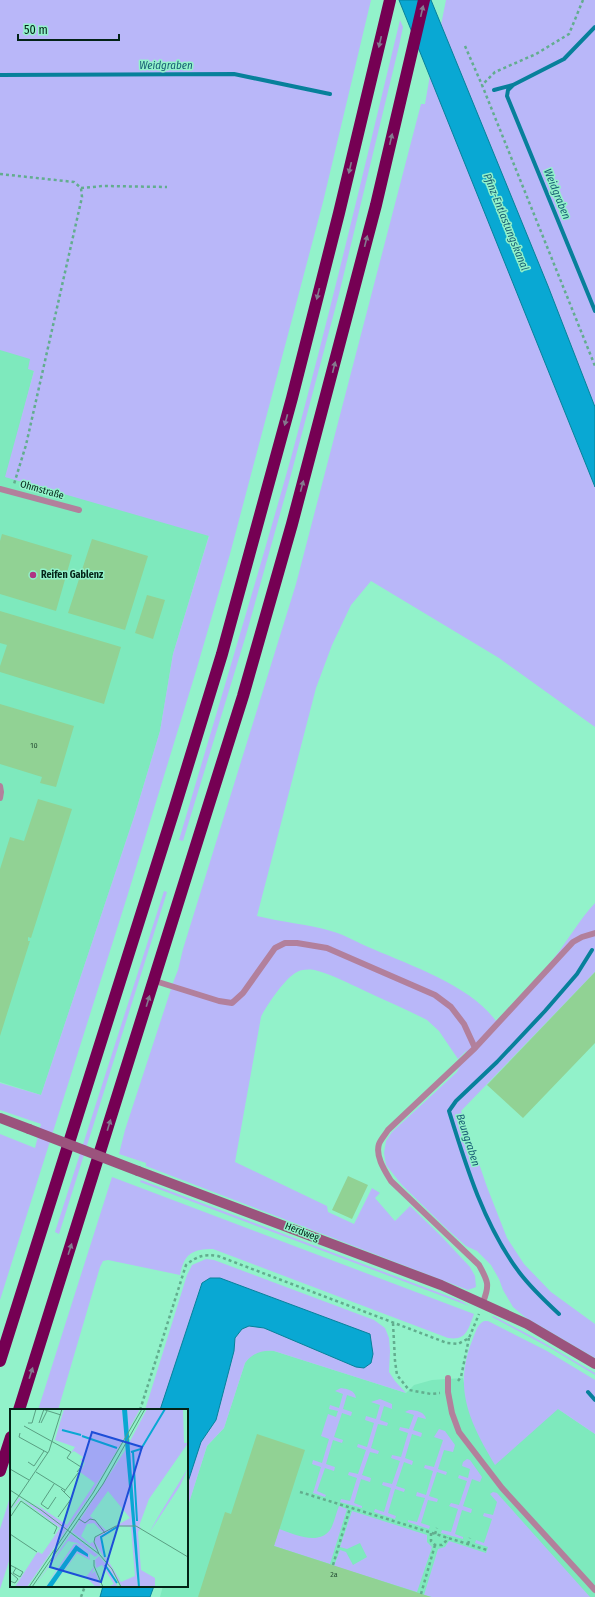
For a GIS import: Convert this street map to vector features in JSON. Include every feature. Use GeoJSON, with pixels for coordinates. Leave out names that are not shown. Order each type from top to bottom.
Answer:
{"type":"FeatureCollection","features":[{"type":"Feature","properties":{"kind":"highway"},"geometry":{"type":"LineString","coordinates":[[19,1409],[155,981],[242,696],[292,524],[372,220],[424,0]]}},
{"type":"Feature","properties":{"kind":"highway"},"geometry":{"type":"LineString","coordinates":[[0,1361],[222,654],[292,398],[339,213],[389,2]]}},
{"type":"Feature","properties":{"kind":"highway"},"geometry":{"type":"LineString","coordinates":[[0,1471],[10,1439]]}},
{"type":"Feature","properties":{"kind":"main road","name":"Herdweg"},"geometry":{"type":"LineString","coordinates":[[0,1118],[483,1302],[528,1324],[595,1364]]}},
{"type":"Feature","properties":{"kind":"lane","name":"Ohmstraße"},"geometry":{"type":"LineString","coordinates":[[0,488],[78,510]]}},
{"type":"Feature","properties":{"kind":"lane"},"geometry":{"type":"LineString","coordinates":[[0,786],[2,792],[0,798]]}},
{"type":"Feature","properties":{"kind":"lane"},"geometry":{"type":"LineString","coordinates":[[483,1302],[488,1290],[487,1279],[479,1265],[391,1181],[382,1166],[379,1155],[379,1146],[388,1130],[475,1048],[573,942],[582,937],[595,933]]}},
{"type":"Feature","properties":{"kind":"lane"},"geometry":{"type":"LineString","coordinates":[[155,981],[219,1001],[232,1003],[243,993],[275,948],[285,943],[297,943],[328,948],[434,995],[451,1007],[464,1024],[472,1038],[475,1048]]}},
{"type":"Feature","properties":{"kind":"lane"},"geometry":{"type":"LineString","coordinates":[[448,1378],[448,1392],[455,1423],[469,1446],[502,1488],[595,1590]]}},
{"type":"Feature","properties":{"kind":"path"},"geometry":{"type":"LineString","coordinates":[[482,85],[495,72],[536,54],[569,34],[583,0]]}},
{"type":"Feature","properties":{"kind":"path"},"geometry":{"type":"LineString","coordinates":[[465,46],[595,366]]}},
{"type":"Feature","properties":{"kind":"path"},"geometry":{"type":"LineString","coordinates":[[0,174],[74,182],[80,188],[82,197],[26,445],[11,492]]}},
{"type":"Feature","properties":{"kind":"path"},"geometry":{"type":"LineString","coordinates":[[80,188],[103,186],[167,188]]}},
{"type":"Feature","properties":{"kind":"path"},"geometry":{"type":"LineString","coordinates":[[140,1409],[186,1265],[195,1257],[206,1254],[218,1256],[447,1343],[458,1344],[469,1338]]}},
{"type":"Feature","properties":{"kind":"path"},"geometry":{"type":"LineString","coordinates":[[392,1323],[397,1375],[409,1390],[431,1394],[448,1392],[461,1377],[469,1338],[483,1302]]}},
{"type":"Feature","properties":{"kind":"path"},"geometry":{"type":"LineString","coordinates":[[300,1492],[487,1550]]}},
{"type":"Feature","properties":{"kind":"path"},"geometry":{"type":"LineString","coordinates":[[367,1513],[369,1507]]}},
{"type":"Feature","properties":{"kind":"path"},"geometry":{"type":"LineString","coordinates":[[333,1565],[350,1508]]}},
{"type":"Feature","properties":{"kind":"path"},"geometry":{"type":"LineString","coordinates":[[402,1523],[403,1518]]}},
{"type":"Feature","properties":{"kind":"path"},"geometry":{"type":"LineString","coordinates":[[437,1528],[433,1533],[431,1541],[435,1545],[442,1545],[447,1537]]}},
{"type":"Feature","properties":{"kind":"path"},"geometry":{"type":"LineString","coordinates":[[468,1544],[470,1538]]}},
{"type":"Feature","properties":{"kind":"path"},"geometry":{"type":"LineString","coordinates":[[421,1594],[435,1545]]}},
{"type":"Feature","properties":{"kind":"path"},"geometry":{"type":"LineString","coordinates":[[82,1597],[85,1587]]}},
{"type":"Feature","properties":{"kind":"shaded area"},"geometry":{"type":"Polygon","coordinates":[[[0,0],[371,0],[323,202],[230,554],[127,897],[0,1300],[0,1134],[35,1148],[41,1124],[0,1110],[0,1083],[41,1095],[135,814],[160,731],[173,654],[209,536],[5,477],[34,371],[28,369],[30,359],[0,350],[0,0]]]}},
{"type":"Feature","properties":{"kind":"shaded area"},"geometry":{"type":"Polygon","coordinates":[[[446,0],[595,0],[595,407],[548,286],[441,25],[446,0]]]}},
{"type":"Feature","properties":{"kind":"shaded area"},"geometry":{"type":"Polygon","coordinates":[[[400,20],[403,27],[399,46],[339,294],[289,482],[246,635],[183,841],[179,840],[292,454],[334,292],[400,20]]]}},
{"type":"Feature","properties":{"kind":"shaded area"},"geometry":{"type":"Polygon","coordinates":[[[430,75],[595,487],[595,727],[499,658],[371,581],[351,605],[332,645],[316,688],[257,916],[322,929],[347,937],[440,978],[456,987],[472,997],[496,1021],[519,999],[541,974],[595,903],[595,972],[461,1111],[487,1187],[507,1238],[524,1264],[551,1292],[595,1324],[595,1358],[525,1317],[513,1307],[491,1265],[477,1251],[466,1246],[447,1229],[402,1185],[386,1165],[384,1153],[386,1141],[392,1132],[457,1072],[467,1050],[458,1059],[439,1031],[427,1020],[335,977],[313,970],[297,972],[292,975],[282,986],[261,1017],[235,1162],[327,1206],[328,1212],[354,1224],[372,1188],[380,1193],[375,1198],[395,1221],[410,1206],[470,1267],[475,1276],[476,1287],[468,1290],[146,1166],[146,1163],[119,1154],[125,1130],[178,970],[183,949],[296,584],[421,104],[425,104],[430,75]]]}},
{"type":"Feature","properties":{"kind":"shaded area"},"geometry":{"type":"Polygon","coordinates":[[[0,219],[54,295],[6,477],[209,535],[173,654],[160,731],[135,814],[41,1095],[0,1082],[0,219]]]}},
{"type":"Feature","properties":{"kind":"shaded area"},"geometry":{"type":"Polygon","coordinates":[[[164,891],[167,892],[59,1234],[55,1232],[164,891]]]}},
{"type":"Feature","properties":{"kind":"shaded area"},"geometry":{"type":"Polygon","coordinates":[[[112,1177],[474,1314],[466,1333],[463,1336],[459,1338],[448,1338],[213,1249],[200,1250],[190,1254],[184,1262],[180,1275],[108,1260],[103,1261],[58,1409],[38,1409],[112,1177]]]}},
{"type":"Feature","properties":{"kind":"shaded area"},"geometry":{"type":"Polygon","coordinates":[[[141,1180],[461,1301],[469,1306],[140,1182],[141,1180]]]}},
{"type":"Feature","properties":{"kind":"shaded area"},"geometry":{"type":"Polygon","coordinates":[[[206,1259],[214,1260],[374,1320],[385,1328],[389,1338],[389,1372],[406,1393],[274,1351],[265,1351],[254,1355],[245,1363],[224,1428],[207,1446],[188,1506],[188,1482],[201,1442],[216,1420],[234,1351],[235,1338],[242,1329],[249,1326],[264,1328],[356,1367],[206,1280],[202,1283],[160,1409],[145,1409],[187,1275],[192,1265],[206,1259]]]}},
{"type":"Feature","properties":{"kind":"shaded area"},"geometry":{"type":"Polygon","coordinates":[[[493,1316],[539,1340],[595,1373],[595,1375],[552,1349],[492,1317],[493,1316]]]}},
{"type":"Feature","properties":{"kind":"shaded area"},"geometry":{"type":"Polygon","coordinates":[[[484,1321],[488,1321],[547,1351],[595,1380],[595,1434],[558,1409],[495,1465],[478,1435],[467,1405],[464,1390],[464,1375],[467,1358],[476,1330],[484,1321]]]}},
{"type":"Feature","properties":{"kind":"shaded area"},"geometry":{"type":"Polygon","coordinates":[[[265,1350],[274,1351],[406,1393],[414,1385],[432,1380],[463,1378],[469,1409],[558,1409],[595,1434],[595,1597],[160,1597],[163,1587],[188,1587],[188,1506],[207,1446],[224,1428],[245,1363],[250,1356],[265,1350]]]}},
{"type":"Feature","properties":{"kind":"shaded area"},"geometry":{"type":"Polygon","coordinates":[[[341,1388],[348,1389],[354,1393],[356,1398],[347,1395],[343,1409],[352,1412],[351,1416],[342,1413],[334,1437],[343,1440],[342,1443],[333,1440],[326,1464],[335,1467],[334,1471],[325,1468],[317,1491],[326,1495],[325,1497],[313,1493],[321,1467],[312,1464],[313,1460],[322,1463],[329,1439],[321,1436],[328,1414],[336,1417],[338,1411],[329,1409],[330,1405],[339,1408],[343,1394],[335,1391],[341,1388]]]}},
{"type":"Feature","properties":{"kind":"shaded area"},"geometry":{"type":"Polygon","coordinates":[[[380,1399],[392,1404],[392,1409],[384,1406],[380,1420],[388,1423],[387,1426],[378,1424],[371,1448],[379,1451],[378,1454],[370,1452],[362,1475],[371,1478],[370,1482],[361,1479],[354,1503],[362,1506],[362,1508],[340,1502],[341,1499],[350,1501],[357,1478],[348,1475],[349,1472],[358,1474],[366,1450],[357,1447],[358,1444],[367,1447],[374,1423],[365,1420],[366,1416],[376,1419],[380,1405],[371,1402],[380,1399]]]}},
{"type":"Feature","properties":{"kind":"shaded area"},"geometry":{"type":"Polygon","coordinates":[[[409,1410],[422,1413],[426,1419],[418,1417],[413,1430],[422,1433],[421,1437],[412,1434],[405,1458],[413,1461],[412,1465],[404,1462],[396,1486],[405,1489],[404,1492],[395,1489],[388,1513],[396,1516],[395,1519],[374,1512],[375,1509],[384,1512],[391,1488],[382,1485],[383,1482],[392,1484],[400,1461],[391,1458],[392,1455],[401,1457],[408,1433],[399,1430],[400,1427],[409,1429],[414,1415],[405,1412],[409,1410]]]}},
{"type":"Feature","properties":{"kind":"shaded area"},"geometry":{"type":"Polygon","coordinates":[[[439,1429],[445,1431],[455,1445],[453,1452],[444,1450],[438,1469],[447,1472],[446,1475],[437,1472],[429,1496],[438,1499],[437,1502],[428,1500],[421,1523],[430,1526],[429,1529],[408,1522],[408,1520],[417,1522],[425,1498],[416,1496],[417,1492],[426,1495],[433,1471],[424,1468],[425,1465],[434,1467],[443,1440],[434,1437],[439,1429]]]}},
{"type":"Feature","properties":{"kind":"shaded area"},"geometry":{"type":"Polygon","coordinates":[[[467,1459],[470,1460],[482,1477],[480,1482],[472,1479],[463,1506],[472,1509],[471,1513],[462,1510],[455,1534],[463,1537],[463,1539],[441,1533],[442,1530],[451,1532],[458,1509],[449,1506],[451,1503],[459,1505],[467,1481],[458,1478],[459,1475],[468,1478],[470,1469],[462,1466],[463,1462],[467,1459]]]}},
{"type":"Feature","properties":{"kind":"shaded area"},"geometry":{"type":"Polygon","coordinates":[[[493,1492],[497,1493],[590,1597],[432,1597],[424,1595],[438,1549],[445,1547],[449,1541],[486,1553],[488,1547],[475,1543],[476,1540],[484,1543],[492,1519],[483,1516],[484,1513],[493,1515],[497,1502],[490,1494],[493,1492]]]}},
{"type":"Feature","properties":{"kind":"shaded area"},"geometry":{"type":"Polygon","coordinates":[[[10,1497],[10,1558],[0,1589],[0,1529],[10,1497]]]}},
{"type":"Feature","properties":{"kind":"shaded area"},"geometry":{"type":"Polygon","coordinates":[[[339,1506],[347,1509],[330,1564],[274,1546],[279,1529],[299,1536],[313,1538],[325,1535],[331,1528],[339,1506]]]}},
{"type":"Feature","properties":{"kind":"shaded area"},"geometry":{"type":"Polygon","coordinates":[[[352,1511],[427,1535],[427,1542],[432,1547],[417,1592],[334,1566],[340,1550],[346,1552],[353,1565],[367,1557],[360,1543],[347,1549],[340,1547],[352,1511]]]}},
{"type":"Feature","properties":{"kind":"water","name":"Pfinz-Entlastungskanal"},"geometry":{"type":"Polygon","coordinates":[[[399,0],[431,0],[548,286],[595,407],[595,487],[399,0]]]}},
{"type":"Feature","properties":{"kind":"water"},"geometry":{"type":"Polygon","coordinates":[[[210,1278],[220,1278],[370,1334],[373,1354],[371,1363],[364,1368],[356,1367],[264,1328],[249,1326],[242,1329],[235,1338],[234,1351],[216,1420],[201,1442],[188,1482],[188,1409],[160,1409],[202,1283],[210,1278]]]}},
{"type":"Feature","properties":{"kind":"water"},"geometry":{"type":"Polygon","coordinates":[[[103,1587],[154,1587],[150,1597],[100,1597],[103,1587]]]}},
{"type":"Feature","properties":{"kind":"building","name":"Reifen Gablenz"},"geometry":{"type":"Polygon","coordinates":[[[2,534],[72,555],[56,611],[0,594],[0,541],[2,534]]]}},
{"type":"Feature","properties":{"kind":"building"},"geometry":{"type":"Polygon","coordinates":[[[92,539],[148,556],[125,630],[68,613],[92,539]]]}},
{"type":"Feature","properties":{"kind":"building"},"geometry":{"type":"Polygon","coordinates":[[[147,595],[165,600],[153,639],[135,633],[147,595]]]}},
{"type":"Feature","properties":{"kind":"building"},"geometry":{"type":"Polygon","coordinates":[[[0,611],[121,647],[104,704],[0,672],[0,666],[7,645],[0,643],[0,611]]]}},
{"type":"Feature","properties":{"kind":"building"},"geometry":{"type":"Polygon","coordinates":[[[0,704],[74,726],[56,787],[40,783],[42,777],[0,764],[0,704]]]}},
{"type":"Feature","properties":{"kind":"building"},"geometry":{"type":"Polygon","coordinates":[[[38,799],[72,809],[31,938],[28,937],[28,941],[30,941],[0,1036],[0,869],[10,837],[24,841],[38,799]]]}},
{"type":"Feature","properties":{"kind":"building"},"geometry":{"type":"Polygon","coordinates":[[[595,972],[595,1043],[523,1118],[487,1085],[595,972]]]}},
{"type":"Feature","properties":{"kind":"building"},"geometry":{"type":"Polygon","coordinates":[[[348,1176],[368,1185],[352,1219],[332,1210],[348,1176]]]}},
{"type":"Feature","properties":{"kind":"building"},"geometry":{"type":"Polygon","coordinates":[[[257,1434],[305,1450],[274,1546],[431,1597],[198,1597],[225,1512],[231,1514],[257,1434]]]}},
{"type":"Feature","properties":{"kind":"waterway","name":"Weidgraben"},"geometry":{"type":"LineString","coordinates":[[494,90],[513,85],[564,59],[595,27]]}},
{"type":"Feature","properties":{"kind":"waterway","name":"Weidgraben"},"geometry":{"type":"LineString","coordinates":[[0,75],[234,74],[330,94]]}},
{"type":"Feature","properties":{"kind":"waterway","name":"Weidgraben"},"geometry":{"type":"LineString","coordinates":[[513,85],[508,90],[507,96],[595,311]]}},
{"type":"Feature","properties":{"kind":"waterway","name":"Beungraben"},"geometry":{"type":"LineString","coordinates":[[559,1314],[538,1294],[519,1272],[496,1235],[469,1174],[449,1111],[456,1101],[497,1062],[545,1011],[577,974],[592,950]]}},
{"type":"Feature","properties":{"kind":"waterway","name":"Beungraben"},"geometry":{"type":"LineString","coordinates":[[588,1392],[595,1400]]}},
{"type":"Feature","properties":{"kind":"place","name":"Reifen Gablenz"},"geometry":{"type":"Point","coordinates":[33,575]}}]}
